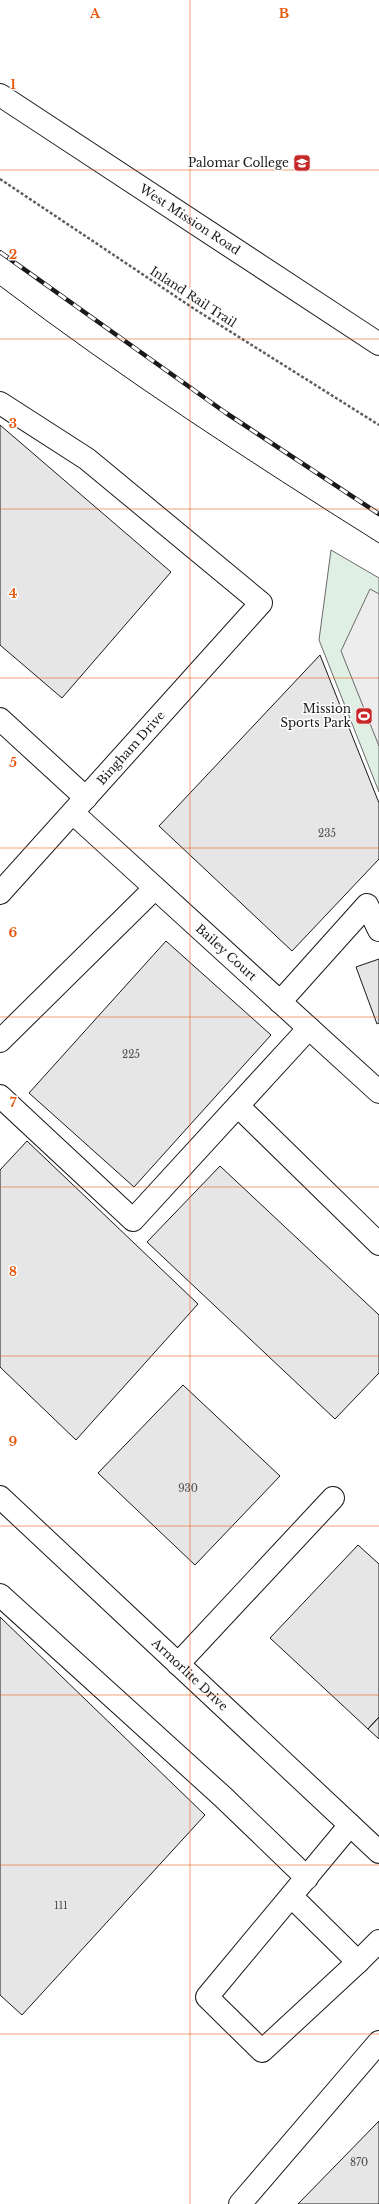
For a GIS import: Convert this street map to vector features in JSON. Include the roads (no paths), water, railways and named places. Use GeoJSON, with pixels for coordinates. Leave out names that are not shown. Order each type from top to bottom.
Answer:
{"type":"FeatureCollection","features":[{"type":"Feature","properties":{"kind":"street","name":"West Mission Road"},"geometry":{"type":"LineString","coordinates":[[0,95],[379,344]]}},
{"type":"Feature","properties":{"kind":"street","name":"Bingham Drive"},"geometry":{"type":"LineString","coordinates":[[0,403],[87,458],[261,603],[79,806],[5,879]]}},
{"type":"Feature","properties":{"kind":"street","name":"Bailey Court"},"geometry":{"type":"LineString","coordinates":[[0,719],[155,888],[379,1092]]}},
{"type":"Feature","properties":{"kind":"street"},"geometry":{"type":"LineString","coordinates":[[0,1041],[155,888]]}},
{"type":"Feature","properties":{"kind":"street"},"geometry":{"type":"LineString","coordinates":[[280,1002],[367,905],[379,930]]}},
{"type":"Feature","properties":{"kind":"street"},"geometry":{"type":"LineString","coordinates":[[0,1096],[134,1220],[309,1028]]}},
{"type":"Feature","properties":{"kind":"street"},"geometry":{"type":"LineString","coordinates":[[238,1106],[379,1244]]}},
{"type":"Feature","properties":{"kind":"street","name":"Armorlite Drive"},"geometry":{"type":"LineString","coordinates":[[0,1497],[379,1852]]}},
{"type":"Feature","properties":{"kind":"street"},"geometry":{"type":"LineString","coordinates":[[178,1664],[333,1498]]}},
{"type":"Feature","properties":{"kind":"street"},"geometry":{"type":"LineString","coordinates":[[0,1596],[223,1797],[306,1878]]}},
{"type":"Feature","properties":{"kind":"street"},"geometry":{"type":"LineString","coordinates":[[350,1825],[207,1997],[262,2051],[379,1941]]}},
{"type":"Feature","properties":{"kind":"street"},"geometry":{"type":"LineString","coordinates":[[291,1896],[358,1962]]}},
{"type":"Feature","properties":{"kind":"street"},"geometry":{"type":"LineString","coordinates":[[240,2204],[379,2042]]}},
{"type":"Feature","properties":{"kind":"tram line"},"geometry":{"type":"LineString","coordinates":[[0,286],[92,354],[186,419],[379,543]]}},
{"type":"Feature","properties":{"kind":"railway"},"geometry":{"type":"LineString","coordinates":[[0,252],[226,413],[379,514]]}},
{"type":"Feature","properties":{"kind":"place","name":"Palomar College"},"geometry":{"type":"Point","coordinates":[302,163]}},
{"type":"Feature","properties":{"kind":"place","name":"Mission Sports Park"},"geometry":{"type":"Point","coordinates":[364,716]}}]}
